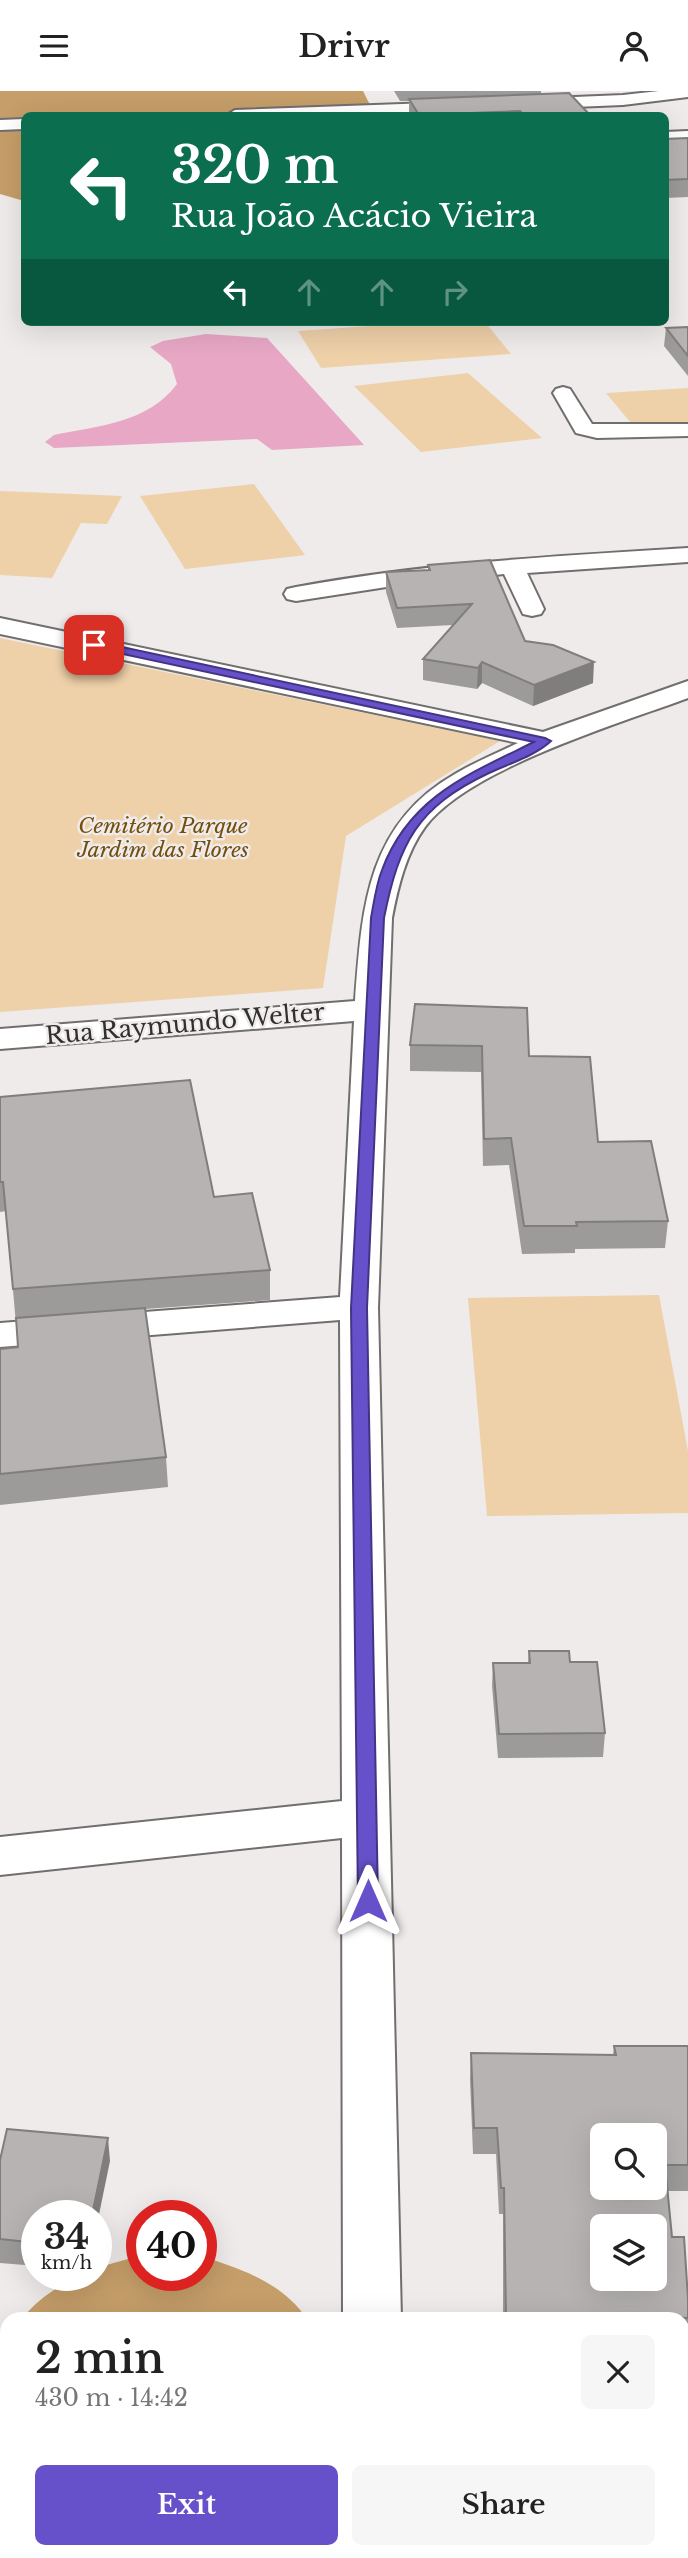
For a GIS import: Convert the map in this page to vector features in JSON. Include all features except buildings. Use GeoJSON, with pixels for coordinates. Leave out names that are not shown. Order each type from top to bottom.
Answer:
{"type":"FeatureCollection","features":[{"type":"Feature","properties":{"kind":"street"},"geometry":{"type":"LineString","coordinates":[[512,104],[623,100],[688,92]]}},
{"type":"Feature","properties":{"kind":"street"},"geometry":{"type":"LineString","coordinates":[[314,112],[471,106]]}},
{"type":"Feature","properties":{"kind":"street"},"geometry":{"type":"LineString","coordinates":[[0,125],[21,124]]}},
{"type":"Feature","properties":{"kind":"street"},"geometry":{"type":"LineString","coordinates":[[669,137],[688,136]]}},
{"type":"Feature","properties":{"kind":"street"},"geometry":{"type":"LineString","coordinates":[[563,393],[584,428],[597,432],[688,430]]}},
{"type":"Feature","properties":{"kind":"street"},"geometry":{"type":"LineString","coordinates":[[296,594],[368,580],[512,566],[688,555]]}},
{"type":"Feature","properties":{"kind":"street"},"geometry":{"type":"LineString","coordinates":[[512,566],[532,609]]}},
{"type":"Feature","properties":{"kind":"street"},"geometry":{"type":"LineString","coordinates":[[0,626],[545,741]]}},
{"type":"Feature","properties":{"kind":"street"},"geometry":{"type":"LineString","coordinates":[[372,2312],[359,1308],[371,1010],[377,918],[382,891],[387,871],[409,828],[422,812],[464,780],[545,741],[688,689]]}},
{"type":"Feature","properties":{"kind":"street","name":"Rua Raymundo Welter"},"geometry":{"type":"LineString","coordinates":[[0,1039],[371,1010]]}},
{"type":"Feature","properties":{"kind":"street"},"geometry":{"type":"LineString","coordinates":[[0,1335],[302,1310],[359,1308]]}},
{"type":"Feature","properties":{"kind":"street"},"geometry":{"type":"LineString","coordinates":[[0,1856],[367,1817]]}},
{"type":"Feature","properties":{"kind":"green space"},"geometry":{"type":"Polygon","coordinates":[[[370,326],[488,326],[511,354],[321,368],[298,331],[370,326]]]}},
{"type":"Feature","properties":{"kind":"green space"},"geometry":{"type":"Polygon","coordinates":[[[468,373],[542,438],[421,452],[354,386],[468,373]]]}},
{"type":"Feature","properties":{"kind":"green space"},"geometry":{"type":"Polygon","coordinates":[[[688,388],[688,425],[635,428],[606,393],[688,388]]]}},
{"type":"Feature","properties":{"kind":"green space"},"geometry":{"type":"Polygon","coordinates":[[[254,484],[305,555],[185,569],[140,496],[254,484]]]}},
{"type":"Feature","properties":{"kind":"green space"},"geometry":{"type":"Polygon","coordinates":[[[0,491],[122,496],[107,524],[81,523],[52,578],[0,575],[0,491]]]}},
{"type":"Feature","properties":{"kind":"green space","name":"Cemitério Parque Jardim das Flores"},"geometry":{"type":"Polygon","coordinates":[[[0,638],[500,741],[346,836],[323,988],[0,1012],[0,638]]]}},
{"type":"Feature","properties":{"kind":"green space"},"geometry":{"type":"Polygon","coordinates":[[[659,1295],[688,1451],[688,1513],[487,1516],[468,1298],[659,1295]]]}},
{"type":"Feature","properties":{"kind":"shaded area"},"geometry":{"type":"Polygon","coordinates":[[[0,91],[363,91],[371,107],[327,112],[21,112],[21,200],[0,194],[0,91]]]}},
{"type":"Feature","properties":{"kind":"shaded area"},"geometry":{"type":"Polygon","coordinates":[[[206,334],[267,338],[364,445],[272,450],[257,439],[54,448],[45,442],[54,435],[121,421],[152,407],[177,384],[171,364],[150,347],[163,341],[206,334]]]}},
{"type":"Feature","properties":{"kind":"shaded area"},"geometry":{"type":"Polygon","coordinates":[[[126,2260],[126,2291],[217,2291],[217,2261],[273,2286],[302,2312],[29,2312],[52,2291],[112,2291],[112,2263],[126,2260]]]}},
{"type":"Feature","properties":{"kind":"route"},"geometry":{"type":"LineString","coordinates":[[94,645],[545,741],[464,780],[422,812],[409,828],[387,871],[377,918],[359,1308],[359,1465],[368,1901]]}}]}
